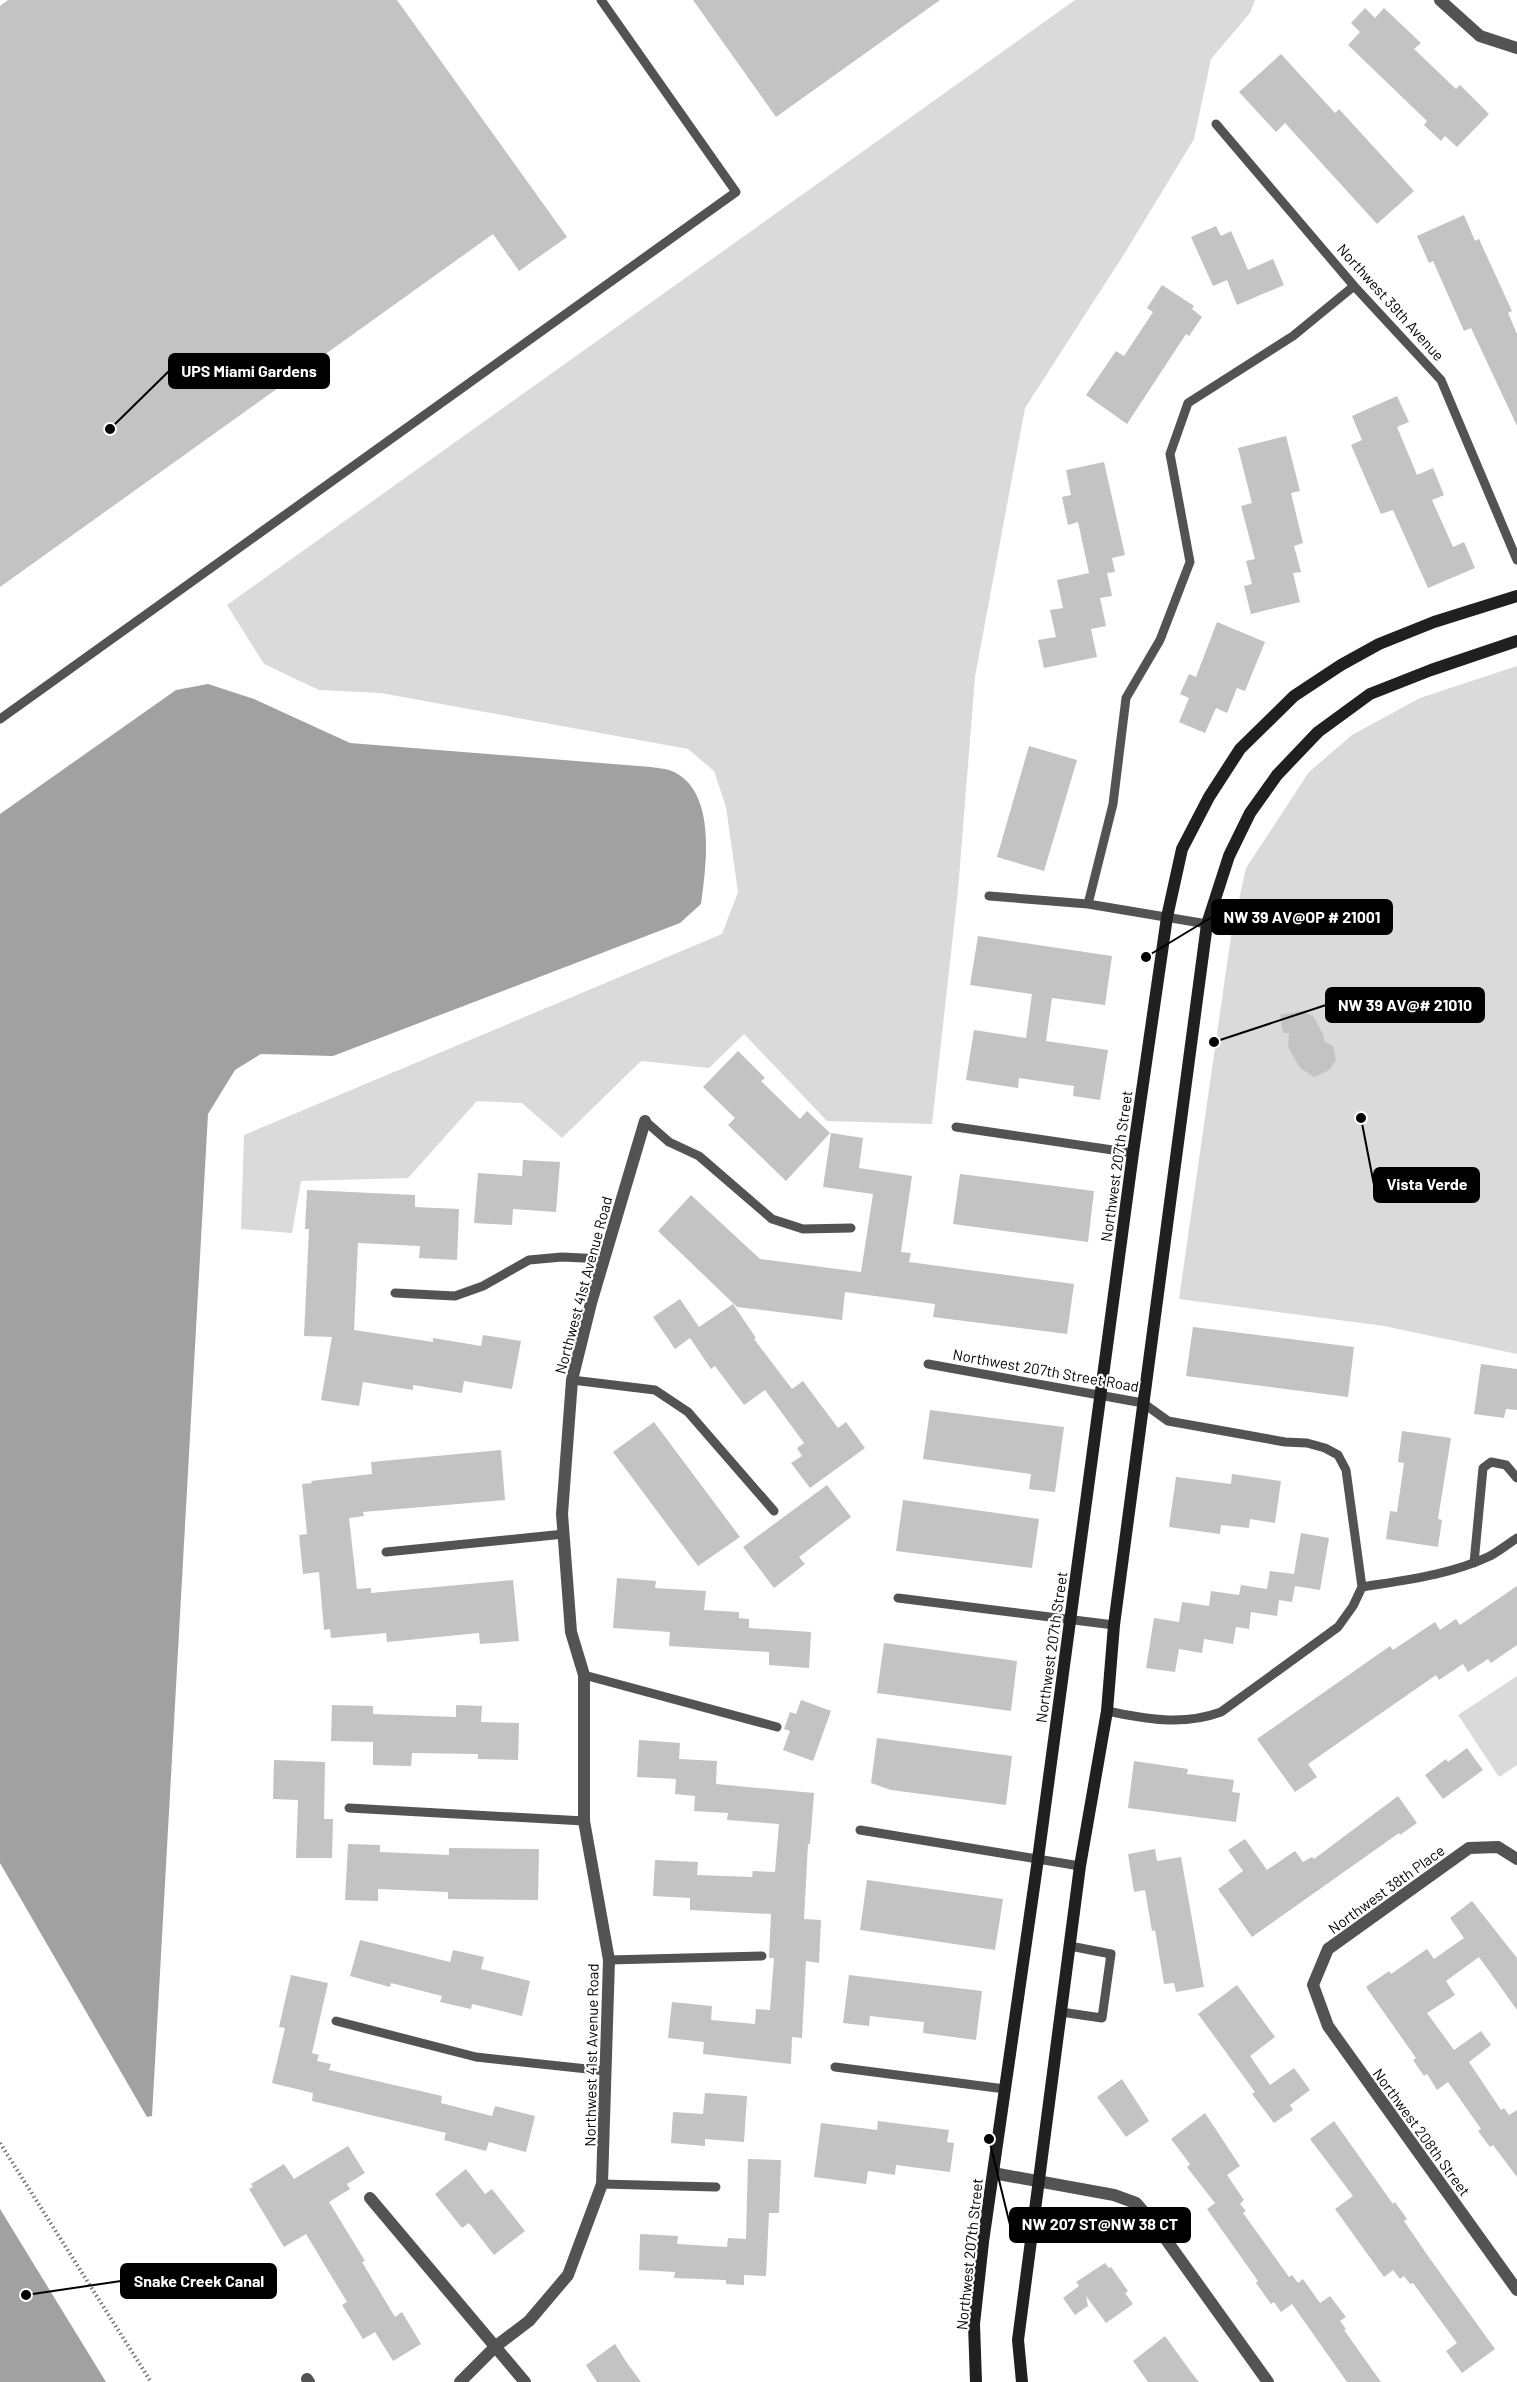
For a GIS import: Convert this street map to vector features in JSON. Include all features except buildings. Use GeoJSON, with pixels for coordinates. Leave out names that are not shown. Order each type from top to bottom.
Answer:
{"type":"FeatureCollection","features":[{"type":"Feature","properties":{"kind":"street"},"geometry":{"type":"LineString","coordinates":[[1440,0],[1480,36],[1517,48]]}},
{"type":"Feature","properties":{"kind":"street"},"geometry":{"type":"LineString","coordinates":[[1167,917],[1182,849],[1209,797],[1240,749],[1294,696],[1341,665],[1379,644],[1434,622],[1517,596]]}},
{"type":"Feature","properties":{"kind":"street"},"geometry":{"type":"LineString","coordinates":[[1022,2382],[1018,2340],[1080,1866],[1107,1711],[1114,1625],[1207,924],[1229,856],[1250,813],[1278,775],[1318,732],[1370,694],[1431,670],[1517,641]]}},
{"type":"Feature","properties":{"kind":"street","name":"Northwest 207th Street"},"geometry":{"type":"LineString","coordinates":[[976,2382],[974,2324],[993,2173],[1167,917]]}},
{"type":"Feature","properties":{"kind":"street","name":"Northwest 41st Avenue Road"},"geometry":{"type":"LineString","coordinates":[[460,2382],[496,2346],[529,2321],[568,2275],[602,2184],[609,1960],[584,1821],[584,1675],[571,1632],[562,1514],[572,1380],[604,1259],[645,1121]]}},
{"type":"Feature","properties":{"kind":"street","name":"Northwest 38th Place"},"geometry":{"type":"LineString","coordinates":[[1313,1985],[1328,1949],[1469,1848],[1498,1847],[1517,1859]]}},
{"type":"Feature","properties":{"kind":"street","name":"Northwest 208th Street"},"geometry":{"type":"LineString","coordinates":[[1313,1985],[1328,2026],[1517,2290]]}},
{"type":"Feature","properties":{"kind":"street"},"geometry":{"type":"LineString","coordinates":[[993,2173],[1114,2195],[1136,2204],[1157,2227],[1268,2382]]}},
{"type":"Feature","properties":{"kind":"street"},"geometry":{"type":"LineString","coordinates":[[370,2198],[525,2382]]}},
{"type":"Feature","properties":{"kind":"lane"},"geometry":{"type":"LineString","coordinates":[[0,719],[736,192],[601,0]]}},
{"type":"Feature","properties":{"kind":"lane","name":"Northwest 39th Avenue"},"geometry":{"type":"LineString","coordinates":[[1216,124],[1354,286],[1441,380],[1517,560]]}},
{"type":"Feature","properties":{"kind":"lane"},"geometry":{"type":"LineString","coordinates":[[1088,904],[1113,804],[1126,698],[1160,640],[1190,562],[1170,454],[1188,403],[1293,336],[1354,286]]}},
{"type":"Feature","properties":{"kind":"lane"},"geometry":{"type":"LineString","coordinates":[[989,896],[1088,904],[1207,924]]}},
{"type":"Feature","properties":{"kind":"lane","name":"Northwest 41st Avenue Road"},"geometry":{"type":"LineString","coordinates":[[645,1121],[669,1142],[699,1156],[772,1219],[803,1229],[851,1228]]}},
{"type":"Feature","properties":{"kind":"lane"},"geometry":{"type":"LineString","coordinates":[[956,1127],[1133,1153]]}},
{"type":"Feature","properties":{"kind":"lane"},"geometry":{"type":"LineString","coordinates":[[395,1293],[455,1296],[483,1286],[529,1260],[562,1257],[604,1259]]}},
{"type":"Feature","properties":{"kind":"lane","name":"Northwest 207th Street Road"},"geometry":{"type":"LineString","coordinates":[[928,1364],[1143,1403],[1168,1421],[1285,1442],[1307,1443],[1325,1448],[1338,1455],[1346,1470],[1362,1587]]}},
{"type":"Feature","properties":{"kind":"lane"},"geometry":{"type":"LineString","coordinates":[[572,1380],[655,1390],[688,1412],[774,1511]]}},
{"type":"Feature","properties":{"kind":"lane"},"geometry":{"type":"LineString","coordinates":[[1473,1563],[1483,1468],[1491,1462],[1506,1466],[1517,1478]]}},
{"type":"Feature","properties":{"kind":"lane"},"geometry":{"type":"LineString","coordinates":[[386,1552],[564,1534]]}},
{"type":"Feature","properties":{"kind":"lane"},"geometry":{"type":"LineString","coordinates":[[1107,1711],[1159,1721],[1206,1718],[1221,1712],[1338,1627],[1353,1606],[1362,1587],[1432,1575],[1473,1563],[1492,1555],[1517,1538]]}},
{"type":"Feature","properties":{"kind":"lane"},"geometry":{"type":"LineString","coordinates":[[898,1598],[1114,1625]]}},
{"type":"Feature","properties":{"kind":"lane"},"geometry":{"type":"LineString","coordinates":[[584,1675],[777,1727]]}},
{"type":"Feature","properties":{"kind":"lane"},"geometry":{"type":"LineString","coordinates":[[349,1808],[584,1821]]}},
{"type":"Feature","properties":{"kind":"lane"},"geometry":{"type":"LineString","coordinates":[[860,1830],[1080,1866]]}},
{"type":"Feature","properties":{"kind":"lane"},"geometry":{"type":"LineString","coordinates":[[1061,2012],[1102,2018],[1112,1954],[1070,1946]]}},
{"type":"Feature","properties":{"kind":"lane"},"geometry":{"type":"LineString","coordinates":[[609,1960],[762,1956]]}},
{"type":"Feature","properties":{"kind":"lane"},"geometry":{"type":"LineString","coordinates":[[336,2021],[476,2057],[606,2071]]}},
{"type":"Feature","properties":{"kind":"lane"},"geometry":{"type":"LineString","coordinates":[[836,2067],[1005,2088]]}},
{"type":"Feature","properties":{"kind":"lane"},"geometry":{"type":"LineString","coordinates":[[602,2184],[716,2187]]}},
{"type":"Feature","properties":{"kind":"path"},"geometry":{"type":"LineString","coordinates":[[0,2143],[151,2382]]}},
{"type":"Feature","properties":{"kind":"shaded area"},"geometry":{"type":"Polygon","coordinates":[[[1075,0],[1255,0],[1250,13],[1211,59],[1194,139],[1126,251],[1025,408],[975,677],[958,890],[932,1124],[827,1121],[744,1034],[709,1068],[641,1061],[562,1138],[522,1103],[477,1101],[408,1178],[301,1181],[292,1233],[241,1229],[244,1135],[722,934],[738,892],[726,807],[714,771],[688,749],[381,693],[319,690],[264,664],[227,605],[1075,0]]]}},
{"type":"Feature","properties":{"kind":"shaded area"},"geometry":{"type":"Polygon","coordinates":[[[1517,666],[1517,1354],[1384,1326],[1179,1299],[1231,936],[1246,868],[1309,772],[1352,735],[1420,698],[1517,666]]]}},
{"type":"Feature","properties":{"kind":"shaded area"},"geometry":{"type":"Polygon","coordinates":[[[208,684],[254,699],[350,743],[651,767],[672,771],[688,782],[697,796],[703,813],[706,851],[701,904],[680,923],[333,1056],[261,1054],[235,1070],[208,1114],[152,2116],[147,2117],[0,1863],[0,814],[176,690],[208,684]]]}},
{"type":"Feature","properties":{"kind":"shaded area"},"geometry":{"type":"Polygon","coordinates":[[[1517,1676],[1517,1765],[1499,1777],[1458,1715],[1517,1676]]]}},
{"type":"Feature","properties":{"kind":"shaded area"},"geometry":{"type":"Polygon","coordinates":[[[0,2209],[106,2382],[0,2382],[0,2209]]]}},
{"type":"Feature","properties":{"kind":"place","name":"UPS Miami Gardens"},"geometry":{"type":"Point","coordinates":[110,429]}},
{"type":"Feature","properties":{"kind":"place","name":"NW 39 AV@OP # 21001"},"geometry":{"type":"Point","coordinates":[1146,957]}},
{"type":"Feature","properties":{"kind":"place","name":"NW 39 AV@# 21010"},"geometry":{"type":"Point","coordinates":[1214,1042]}},
{"type":"Feature","properties":{"kind":"place","name":"Vista Verde"},"geometry":{"type":"Point","coordinates":[1361,1118]}},
{"type":"Feature","properties":{"kind":"place","name":"NW 207 ST@NW 38 CT"},"geometry":{"type":"Point","coordinates":[989,2139]}},
{"type":"Feature","properties":{"kind":"place","name":"Snake Creek Canal"},"geometry":{"type":"Point","coordinates":[26,2295]}}]}
